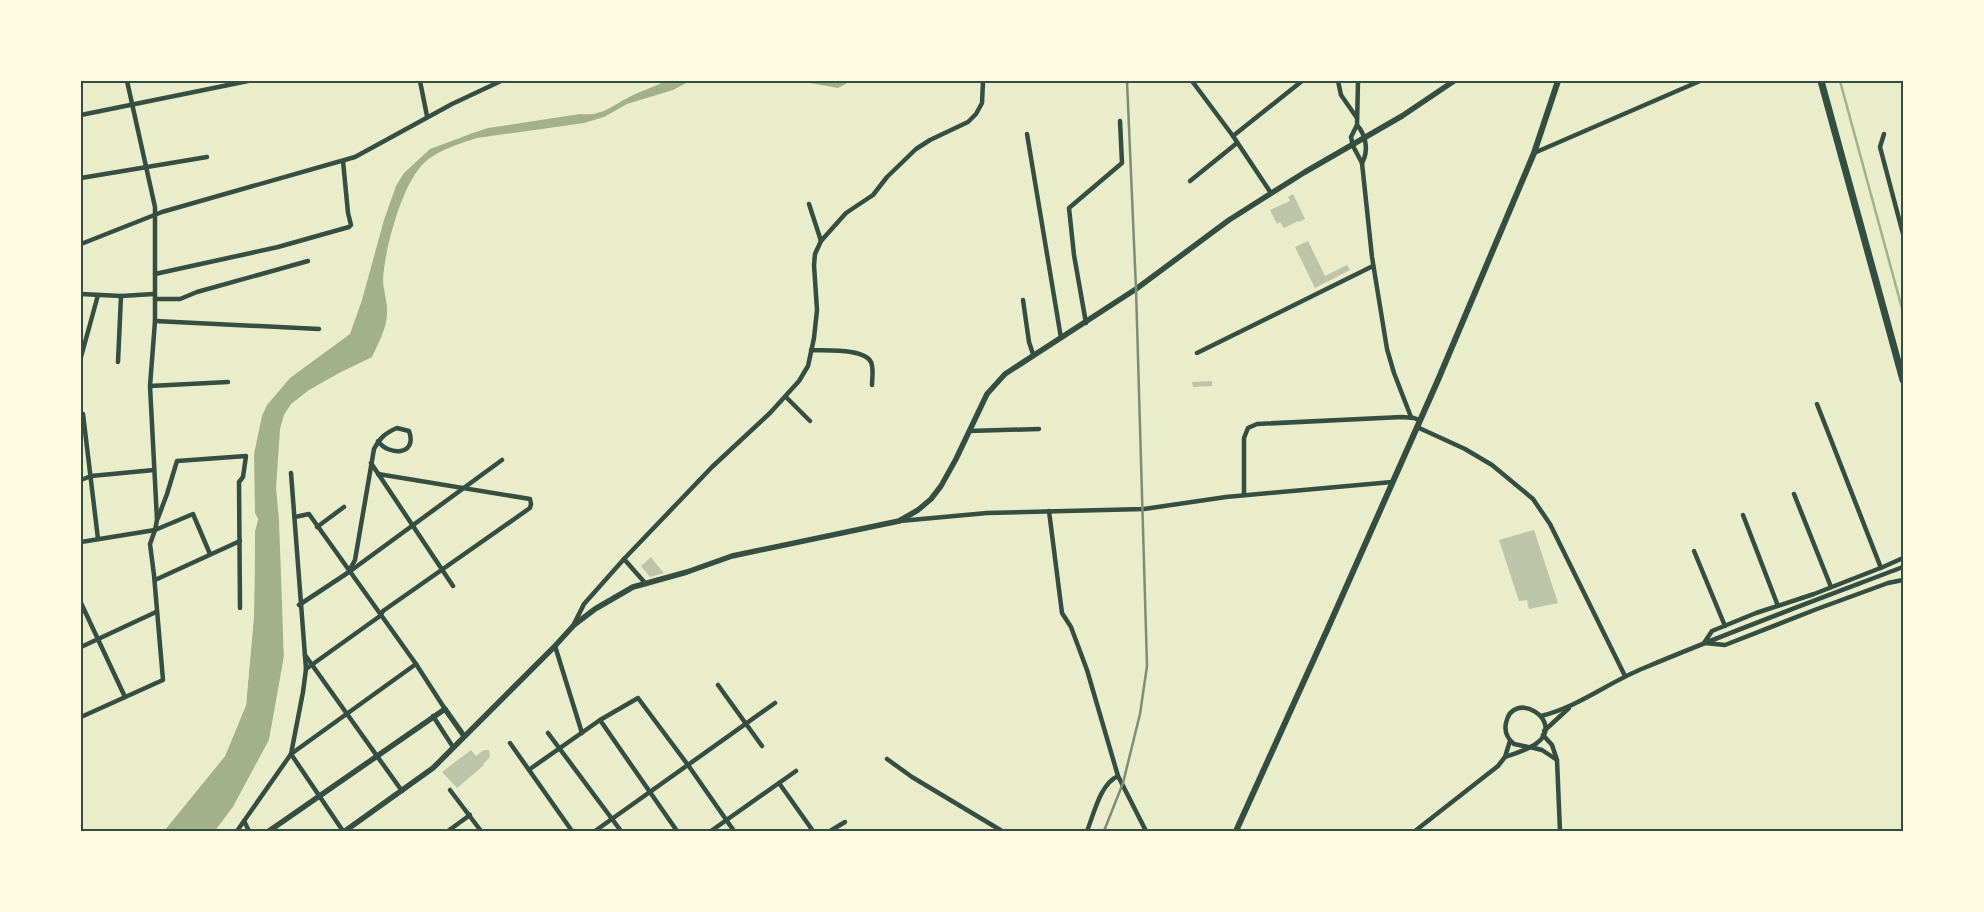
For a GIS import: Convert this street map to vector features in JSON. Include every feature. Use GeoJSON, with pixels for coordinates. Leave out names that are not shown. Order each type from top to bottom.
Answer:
{"type":"FeatureCollection","features":[{"type":"Feature","properties":{"kind":"main road"},"geometry":{"type":"LineString","coordinates":[[1236,831],[1418,423],[1534,153],[1558,81]]}},
{"type":"Feature","properties":{"kind":"main road"},"geometry":{"type":"LineString","coordinates":[[1821,81],[1903,380]]}},
{"type":"Feature","properties":{"kind":"street"},"geometry":{"type":"LineString","coordinates":[[127,81],[155,208],[155,320],[150,386],[157,520]]}},
{"type":"Feature","properties":{"kind":"street"},"geometry":{"type":"LineString","coordinates":[[81,115],[248,81]]}},
{"type":"Feature","properties":{"kind":"street"},"geometry":{"type":"LineString","coordinates":[[420,81],[428,116]]}},
{"type":"Feature","properties":{"kind":"street"},"geometry":{"type":"LineString","coordinates":[[81,244],[155,214],[355,157],[428,116],[501,81]]}},
{"type":"Feature","properties":{"kind":"street"},"geometry":{"type":"LineString","coordinates":[[574,625],[584,604],[624,559],[712,467],[786,397],[799,381],[808,366],[811,350],[817,310],[815,254],[821,242],[846,213],[873,195],[887,177],[916,149],[930,140],[968,122],[976,114],[982,103],[983,81]]}},
{"type":"Feature","properties":{"kind":"street"},"geometry":{"type":"LineString","coordinates":[[1192,81],[1233,136],[1271,193]]}},
{"type":"Feature","properties":{"kind":"street"},"geometry":{"type":"LineString","coordinates":[[1233,136],[1302,81]]}},
{"type":"Feature","properties":{"kind":"street"},"geometry":{"type":"LineString","coordinates":[[1338,81],[1341,95],[1357,118]]}},
{"type":"Feature","properties":{"kind":"street"},"geometry":{"type":"LineString","coordinates":[[1358,81],[1357,125],[1351,137],[1353,146],[1362,163],[1373,266],[1387,349],[1411,417],[1418,423],[1492,465],[1533,499],[1550,524],[1625,676]]}},
{"type":"Feature","properties":{"kind":"street"},"geometry":{"type":"LineString","coordinates":[[899,521],[918,510],[931,499],[949,473],[987,394],[1005,374],[1033,354],[1086,323],[1166,268],[1215,230],[1271,193],[1364,140],[1454,81]]}},
{"type":"Feature","properties":{"kind":"street"},"geometry":{"type":"LineString","coordinates":[[1534,153],[1700,81]]}},
{"type":"Feature","properties":{"kind":"street"},"geometry":{"type":"LineString","coordinates":[[1086,323],[1074,255],[1069,208],[1122,163],[1120,121]]}},
{"type":"Feature","properties":{"kind":"street"},"geometry":{"type":"LineString","coordinates":[[1357,125],[1366,148],[1366,157],[1362,163]]}},
{"type":"Feature","properties":{"kind":"street"},"geometry":{"type":"LineString","coordinates":[[1027,134],[1061,338]]}},
{"type":"Feature","properties":{"kind":"street"},"geometry":{"type":"LineString","coordinates":[[1884,134],[1880,147],[1903,234]]}},
{"type":"Feature","properties":{"kind":"street"},"geometry":{"type":"LineString","coordinates":[[1190,181],[1237,143]]}},
{"type":"Feature","properties":{"kind":"street"},"geometry":{"type":"LineString","coordinates":[[81,178],[207,157]]}},
{"type":"Feature","properties":{"kind":"street"},"geometry":{"type":"LineString","coordinates":[[155,274],[278,247],[349,227],[351,225],[343,161]]}},
{"type":"Feature","properties":{"kind":"street"},"geometry":{"type":"LineString","coordinates":[[809,204],[821,242]]}},
{"type":"Feature","properties":{"kind":"street"},"geometry":{"type":"LineString","coordinates":[[81,294],[180,299],[197,292],[308,261]]}},
{"type":"Feature","properties":{"kind":"street"},"geometry":{"type":"LineString","coordinates":[[1197,353],[1373,266]]}},
{"type":"Feature","properties":{"kind":"street"},"geometry":{"type":"LineString","coordinates":[[81,357],[84,334],[98,295]]}},
{"type":"Feature","properties":{"kind":"street"},"geometry":{"type":"LineString","coordinates":[[118,362],[121,296]]}},
{"type":"Feature","properties":{"kind":"street"},"geometry":{"type":"LineString","coordinates":[[1023,300],[1029,342],[1033,354]]}},
{"type":"Feature","properties":{"kind":"street"},"geometry":{"type":"LineString","coordinates":[[155,320],[319,329]]}},
{"type":"Feature","properties":{"kind":"street"},"geometry":{"type":"LineString","coordinates":[[811,350],[847,352],[860,354],[868,358],[872,364],[872,385]]}},
{"type":"Feature","properties":{"kind":"street"},"geometry":{"type":"LineString","coordinates":[[150,386],[228,382]]}},
{"type":"Feature","properties":{"kind":"street"},"geometry":{"type":"LineString","coordinates":[[786,397],[810,421]]}},
{"type":"Feature","properties":{"kind":"street"},"geometry":{"type":"LineString","coordinates":[[1817,404],[1881,568]]}},
{"type":"Feature","properties":{"kind":"street"},"geometry":{"type":"LineString","coordinates":[[81,415],[84,414],[98,539]]}},
{"type":"Feature","properties":{"kind":"street"},"geometry":{"type":"LineString","coordinates":[[1244,495],[1244,438],[1248,428],[1257,424],[1411,417]]}},
{"type":"Feature","properties":{"kind":"street"},"geometry":{"type":"LineString","coordinates":[[349,572],[354,560],[374,449],[378,441],[382,436],[397,428],[409,431],[411,436],[410,444],[402,452],[386,449],[378,441]]}},
{"type":"Feature","properties":{"kind":"street"},"geometry":{"type":"LineString","coordinates":[[969,431],[1039,429]]}},
{"type":"Feature","properties":{"kind":"street"},"geometry":{"type":"LineString","coordinates":[[81,717],[163,680],[156,612],[155,580],[150,544],[177,460],[246,456],[243,477],[239,482],[240,608]]}},
{"type":"Feature","properties":{"kind":"street"},"geometry":{"type":"LineString","coordinates":[[300,605],[349,572],[502,460]]}},
{"type":"Feature","properties":{"kind":"street"},"geometry":{"type":"LineString","coordinates":[[371,463],[453,586]]}},
{"type":"Feature","properties":{"kind":"street"},"geometry":{"type":"LineString","coordinates":[[81,480],[91,476],[154,470]]}},
{"type":"Feature","properties":{"kind":"street"},"geometry":{"type":"LineString","coordinates":[[290,474],[306,669],[291,754],[344,831],[433,768],[574,625],[614,597],[634,587],[687,572],[732,556],[899,521],[986,513],[1144,509],[1244,495],[1392,482]]}},
{"type":"Feature","properties":{"kind":"street"},"geometry":{"type":"LineString","coordinates":[[306,669],[380,616],[383,610],[530,508],[531,504],[530,499],[378,474]]}},
{"type":"Feature","properties":{"kind":"street"},"geometry":{"type":"LineString","coordinates":[[1794,494],[1831,587]]}},
{"type":"Feature","properties":{"kind":"street"},"geometry":{"type":"LineString","coordinates":[[317,527],[344,508]]}},
{"type":"Feature","properties":{"kind":"street"},"geometry":{"type":"LineString","coordinates":[[1049,510],[1062,613],[1071,627],[1087,670],[1118,776],[1146,831]]}},
{"type":"Feature","properties":{"kind":"street"},"geometry":{"type":"LineString","coordinates":[[81,542],[155,530],[193,514],[210,554]]}},
{"type":"Feature","properties":{"kind":"street"},"geometry":{"type":"LineString","coordinates":[[295,517],[309,514],[416,664],[464,736]]}},
{"type":"Feature","properties":{"kind":"street"},"geometry":{"type":"LineString","coordinates":[[1743,516],[1778,606]]}},
{"type":"Feature","properties":{"kind":"street"},"geometry":{"type":"LineString","coordinates":[[155,580],[240,541]]}},
{"type":"Feature","properties":{"kind":"street"},"geometry":{"type":"LineString","coordinates":[[1694,551],[1724,626]]}},
{"type":"Feature","properties":{"kind":"street"},"geometry":{"type":"LineString","coordinates":[[1703,643],[1712,631],[1903,558]]}},
{"type":"Feature","properties":{"kind":"street"},"geometry":{"type":"LineString","coordinates":[[624,559],[646,584]]}},
{"type":"Feature","properties":{"kind":"street"},"geometry":{"type":"LineString","coordinates":[[1541,716],[1572,705],[1625,676],[1703,643],[1903,568]]}},
{"type":"Feature","properties":{"kind":"street"},"geometry":{"type":"LineString","coordinates":[[1703,643],[1725,644],[1888,583],[1903,580]]}},
{"type":"Feature","properties":{"kind":"street"},"geometry":{"type":"LineString","coordinates":[[81,604],[125,697]]}},
{"type":"Feature","properties":{"kind":"street"},"geometry":{"type":"LineString","coordinates":[[81,647],[156,612]]}},
{"type":"Feature","properties":{"kind":"street"},"geometry":{"type":"LineString","coordinates":[[555,646],[582,733]]}},
{"type":"Feature","properties":{"kind":"street"},"geometry":{"type":"LineString","coordinates":[[304,654],[402,791]]}},
{"type":"Feature","properties":{"kind":"street"},"geometry":{"type":"LineString","coordinates":[[237,831],[291,754],[416,664]]}},
{"type":"Feature","properties":{"kind":"street"},"geometry":{"type":"LineString","coordinates":[[718,685],[762,746]]}},
{"type":"Feature","properties":{"kind":"street"},"geometry":{"type":"LineString","coordinates":[[530,770],[600,720],[638,698],[734,831]]}},
{"type":"Feature","properties":{"kind":"street"},"geometry":{"type":"LineString","coordinates":[[596,831],[775,703]]}},
{"type":"Feature","properties":{"kind":"street"},"geometry":{"type":"LineString","coordinates":[[1415,831],[1486,776],[1505,757],[1539,742],[1544,733],[1572,705]]}},
{"type":"Feature","properties":{"kind":"street"},"geometry":{"type":"LineString","coordinates":[[1557,760],[1542,750],[1518,746],[1510,741],[1506,733],[1506,724],[1512,712],[1525,708],[1534,710],[1541,716],[1544,723],[1544,733],[1552,745],[1557,760],[1560,831]]}},
{"type":"Feature","properties":{"kind":"street"},"geometry":{"type":"LineString","coordinates":[[269,831],[445,709]]}},
{"type":"Feature","properties":{"kind":"street"},"geometry":{"type":"LineString","coordinates":[[434,716],[453,748]]}},
{"type":"Feature","properties":{"kind":"street"},"geometry":{"type":"LineString","coordinates":[[600,720],[677,831]]}},
{"type":"Feature","properties":{"kind":"street"},"geometry":{"type":"LineString","coordinates":[[548,733],[621,831]]}},
{"type":"Feature","properties":{"kind":"street"},"geometry":{"type":"LineString","coordinates":[[1505,757],[1510,741]]}},
{"type":"Feature","properties":{"kind":"street"},"geometry":{"type":"LineString","coordinates":[[510,743],[572,831]]}},
{"type":"Feature","properties":{"kind":"street"},"geometry":{"type":"LineString","coordinates":[[887,759],[912,777],[1002,831]]}},
{"type":"Feature","properties":{"kind":"street"},"geometry":{"type":"LineString","coordinates":[[711,831],[796,771]]}},
{"type":"Feature","properties":{"kind":"street"},"geometry":{"type":"LineString","coordinates":[[1087,831],[1103,793],[1112,778],[1118,776]]}},
{"type":"Feature","properties":{"kind":"street"},"geometry":{"type":"LineString","coordinates":[[779,783],[813,831]]}},
{"type":"Feature","properties":{"kind":"street"},"geometry":{"type":"LineString","coordinates":[[450,790],[481,831]]}},
{"type":"Feature","properties":{"kind":"street"},"geometry":{"type":"LineString","coordinates":[[448,831],[470,815]]}},
{"type":"Feature","properties":{"kind":"street"},"geometry":{"type":"LineString","coordinates":[[244,821],[249,831]]}},
{"type":"Feature","properties":{"kind":"street"},"geometry":{"type":"LineString","coordinates":[[830,831],[845,822]]}},
{"type":"Feature","properties":{"kind":"shaded area"},"geometry":{"type":"Polygon","coordinates":[[[666,81],[690,81],[673,90],[627,104],[604,117],[584,123],[477,138],[464,142],[436,154],[425,162],[417,172],[402,200],[391,234],[383,279],[387,319],[382,336],[372,357],[309,390],[291,404],[284,415],[280,429],[276,488],[281,541],[284,656],[269,740],[233,807],[215,831],[164,831],[225,756],[246,705],[254,615],[255,531],[258,519],[255,513],[254,454],[262,416],[267,405],[290,378],[350,334],[362,300],[384,220],[396,186],[404,173],[430,149],[473,133],[488,128],[580,114],[595,114],[666,81]]]}},
{"type":"Feature","properties":{"kind":"shaded area"},"geometry":{"type":"Polygon","coordinates":[[[799,81],[851,81],[838,88],[799,81]]]}},
{"type":"Feature","properties":{"kind":"pier"},"geometry":{"type":"Polygon","coordinates":[[[253,512],[258,519],[255,531],[254,615],[246,705],[225,756],[164,831],[162,831],[223,755],[243,704],[252,614],[253,531],[255,519],[253,512]]]}},
{"type":"Feature","properties":{"kind":"pier"},"geometry":{"type":"Polygon","coordinates":[[[279,521],[282,521],[286,656],[272,741],[230,817],[219,831],[215,831],[233,807],[269,740],[284,656],[279,521]]]}},
{"type":"Feature","properties":{"kind":"building"},"geometry":{"type":"Polygon","coordinates":[[[1293,194],[1305,219],[1284,228],[1280,222],[1277,224],[1270,210],[1290,201],[1288,197],[1293,194]]]}},
{"type":"Feature","properties":{"kind":"building"},"geometry":{"type":"Polygon","coordinates":[[[1308,241],[1325,276],[1347,265],[1350,270],[1315,288],[1295,247],[1308,241]]]}},
{"type":"Feature","properties":{"kind":"building"},"geometry":{"type":"Polygon","coordinates":[[[1212,381],[1212,386],[1193,387],[1192,382],[1212,381]]]}},
{"type":"Feature","properties":{"kind":"building"},"geometry":{"type":"Polygon","coordinates":[[[1534,530],[1558,603],[1529,609],[1527,600],[1519,601],[1499,540],[1534,530]]]}},
{"type":"Feature","properties":{"kind":"building"},"geometry":{"type":"Polygon","coordinates":[[[651,557],[664,573],[650,577],[641,566],[651,557]]]}},
{"type":"Feature","properties":{"kind":"building"},"geometry":{"type":"Polygon","coordinates":[[[471,750],[476,756],[484,750],[489,750],[490,757],[484,765],[457,788],[442,772],[471,750]]]}},
{"type":"Feature","properties":{"kind":"waterway"},"geometry":{"type":"LineString","coordinates":[[1840,81],[1903,312]]}},
{"type":"Feature","properties":{"kind":"railway"},"geometry":{"type":"LineString","coordinates":[[1104,831],[1123,783],[1140,714],[1147,666],[1136,289],[1127,81]]}}]}
